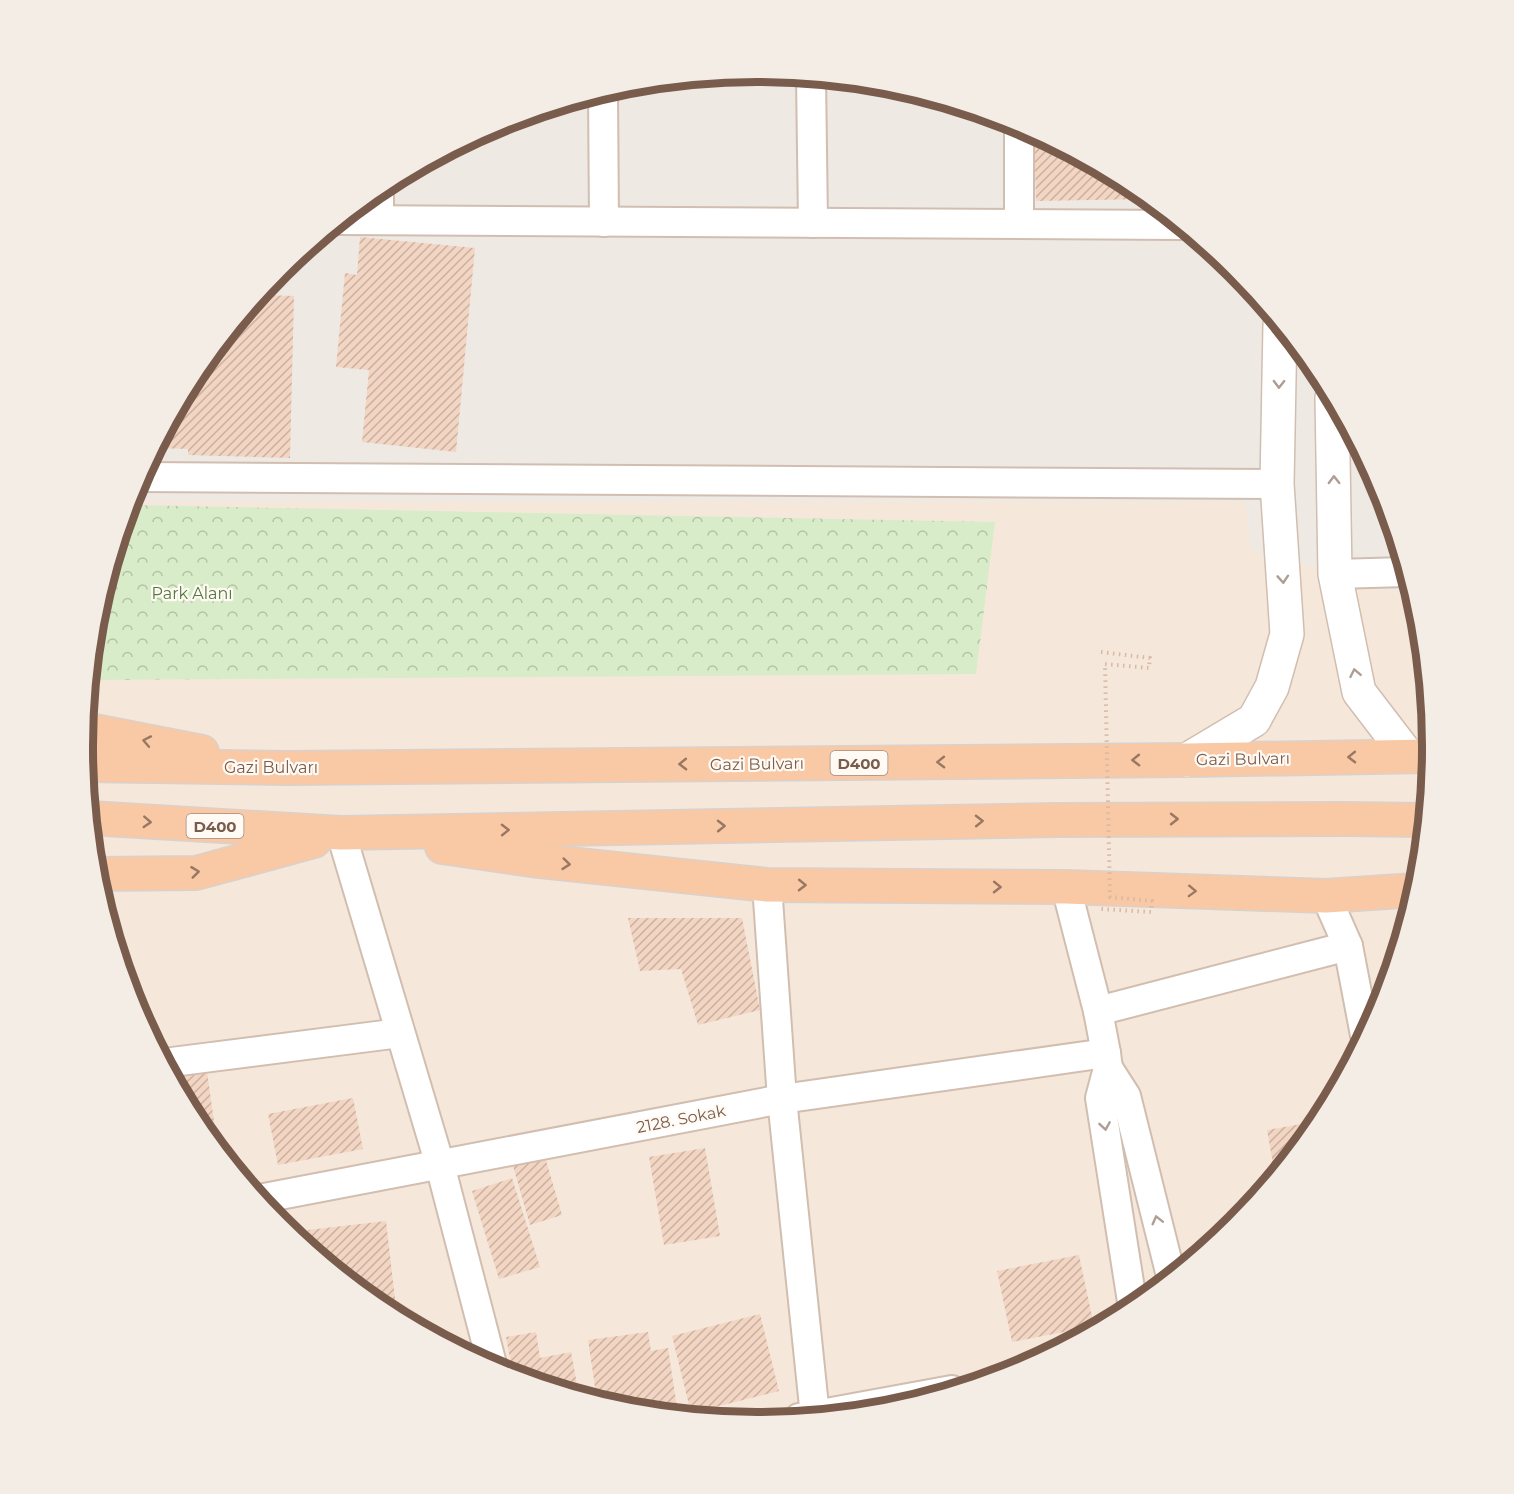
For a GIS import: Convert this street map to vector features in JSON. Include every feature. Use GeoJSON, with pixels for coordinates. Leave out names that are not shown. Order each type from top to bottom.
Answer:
{"type":"FeatureCollection","features":[{"type":"Feature","properties":{"kind":"highway"},"geometry":{"type":"LineString","coordinates":[[93,731],[287,768]]}},
{"type":"Feature","properties":{"kind":"highway","name":"Gazi Bulvarı"},"geometry":{"type":"LineString","coordinates":[[93,765],[287,768],[1420,756]]}},
{"type":"Feature","properties":{"kind":"highway","name":"D400"},"geometry":{"type":"LineString","coordinates":[[97,818],[342,833],[1069,820],[1417,820]]}},
{"type":"Feature","properties":{"kind":"highway"},"geometry":{"type":"LineString","coordinates":[[104,874],[196,873],[342,833],[531,860],[767,885],[1066,888],[1326,896],[1406,891]]}},
{"type":"Feature","properties":{"kind":"street"},"geometry":{"type":"LineString","coordinates":[[811,85],[813,223]]}},
{"type":"Feature","properties":{"kind":"street"},"geometry":{"type":"LineString","coordinates":[[603,101],[604,222]]}},
{"type":"Feature","properties":{"kind":"street"},"geometry":{"type":"LineString","coordinates":[[1018,224],[1020,137]]}},
{"type":"Feature","properties":{"kind":"street"},"geometry":{"type":"LineString","coordinates":[[378,220],[379,201]]}},
{"type":"Feature","properties":{"kind":"street"},"geometry":{"type":"LineString","coordinates":[[352,220],[1168,225]]}},
{"type":"Feature","properties":{"kind":"street"},"geometry":{"type":"LineString","coordinates":[[1187,760],[1254,720],[1272,687],[1287,634],[1277,483],[1280,337]]}},
{"type":"Feature","properties":{"kind":"street"},"geometry":{"type":"LineString","coordinates":[[1332,416],[1335,574],[1359,692],[1420,756]]}},
{"type":"Feature","properties":{"kind":"street"},"geometry":{"type":"LineString","coordinates":[[150,477],[1277,483]]}},
{"type":"Feature","properties":{"kind":"street"},"geometry":{"type":"LineString","coordinates":[[1335,574],[1398,573]]}},
{"type":"Feature","properties":{"kind":"street"},"geometry":{"type":"LineString","coordinates":[[342,833],[440,1165],[490,1355]]}},
{"type":"Feature","properties":{"kind":"street"},"geometry":{"type":"LineString","coordinates":[[767,885],[782,1099],[808,1409]]}},
{"type":"Feature","properties":{"kind":"street"},"geometry":{"type":"LineString","coordinates":[[1066,888],[1098,1011],[1107,1061],[1126,1096],[1169,1268]]}},
{"type":"Feature","properties":{"kind":"street"},"geometry":{"type":"LineString","coordinates":[[1326,896],[1348,946],[1362,1020]]}},
{"type":"Feature","properties":{"kind":"street"},"geometry":{"type":"LineString","coordinates":[[1098,1011],[1348,946]]}},
{"type":"Feature","properties":{"kind":"street"},"geometry":{"type":"LineString","coordinates":[[173,1062],[400,1033]]}},
{"type":"Feature","properties":{"kind":"street"},"geometry":{"type":"LineString","coordinates":[[1107,1061],[1101,1098],[1131,1296]]}},
{"type":"Feature","properties":{"kind":"street","name":"2128. Sokak"},"geometry":{"type":"LineString","coordinates":[[268,1197],[782,1099],[1107,1061]]}},
{"type":"Feature","properties":{"kind":"path"},"geometry":{"type":"LineString","coordinates":[[1101,652],[1150,658],[1149,668],[1106,664],[1110,897],[1152,901],[1151,912],[1101,909]]}},
{"type":"Feature","properties":{"kind":"shaded area"},"geometry":{"type":"Polygon","coordinates":[[[757,82],[844,88],[887,95],[971,118],[1051,151],[1089,172],[1126,194],[1195,247],[1257,309],[1284,342],[1310,378],[1353,453],[1371,493],[1399,575],[1416,660],[1420,704],[1422,747],[1416,834],[1409,877],[1386,961],[1353,1041],[1332,1079],[1310,1116],[1257,1185],[1195,1247],[1162,1274],[1126,1300],[1051,1343],[1011,1361],[929,1389],[844,1406],[800,1410],[757,1412],[670,1406],[627,1399],[543,1376],[463,1343],[425,1322],[388,1300],[319,1247],[257,1185],[230,1152],[204,1116],[161,1041],[143,1001],[115,919],[98,834],[94,790],[94,704],[98,660],[105,617],[128,533],[161,453],[182,415],[204,378],[257,309],[319,247],[352,220],[388,194],[463,151],[503,133],[585,105],[670,88],[757,82]]]}},
{"type":"Feature","properties":{"kind":"shaded area"},"geometry":{"type":"Polygon","coordinates":[[[757,82],[844,88],[887,95],[971,118],[1051,151],[1126,194],[1162,220],[1195,247],[1257,309],[1310,378],[1353,453],[1371,493],[1386,533],[1404,595],[1251,549],[1245,502],[140,501],[161,453],[182,415],[204,378],[230,342],[257,309],[319,247],[388,194],[463,151],[503,133],[585,105],[670,88],[757,82]]]}},
{"type":"Feature","properties":{"kind":"green space","name":"Park Alanı"},"geometry":{"type":"Polygon","coordinates":[[[138,505],[995,522],[976,674],[96,680],[105,617],[115,575],[138,505]]]}},
{"type":"Feature","properties":{"kind":"building"},"geometry":{"type":"Polygon","coordinates":[[[1034,143],[1089,172],[1133,199],[1036,201],[1034,143]]]}},
{"type":"Feature","properties":{"kind":"building"},"geometry":{"type":"Polygon","coordinates":[[[360,237],[475,248],[456,452],[362,442],[369,370],[336,367],[345,273],[357,275],[360,237]]]}},
{"type":"Feature","properties":{"kind":"building"},"geometry":{"type":"Polygon","coordinates":[[[270,295],[294,296],[290,458],[188,455],[188,449],[164,448],[204,378],[230,342],[270,295]]]}},
{"type":"Feature","properties":{"kind":"building"},"geometry":{"type":"Polygon","coordinates":[[[628,918],[742,918],[760,1010],[698,1025],[681,969],[640,971],[628,918]]]}},
{"type":"Feature","properties":{"kind":"building"},"geometry":{"type":"Polygon","coordinates":[[[207,1072],[216,1132],[204,1116],[180,1076],[207,1072]]]}},
{"type":"Feature","properties":{"kind":"building"},"geometry":{"type":"Polygon","coordinates":[[[353,1098],[363,1149],[278,1165],[268,1114],[353,1098]]]}},
{"type":"Feature","properties":{"kind":"building"},"geometry":{"type":"Polygon","coordinates":[[[1305,1123],[1273,1165],[1267,1130],[1305,1123]]]}},
{"type":"Feature","properties":{"kind":"building"},"geometry":{"type":"Polygon","coordinates":[[[705,1148],[720,1236],[664,1245],[649,1157],[705,1148]]]}},
{"type":"Feature","properties":{"kind":"building"},"geometry":{"type":"Polygon","coordinates":[[[545,1157],[562,1215],[530,1225],[513,1166],[545,1157]]]}},
{"type":"Feature","properties":{"kind":"building"},"geometry":{"type":"Polygon","coordinates":[[[512,1178],[540,1267],[499,1279],[472,1191],[512,1178]]]}},
{"type":"Feature","properties":{"kind":"building"},"geometry":{"type":"Polygon","coordinates":[[[386,1221],[396,1305],[319,1247],[309,1237],[308,1230],[386,1221]]]}},
{"type":"Feature","properties":{"kind":"building"},"geometry":{"type":"Polygon","coordinates":[[[1079,1255],[1093,1320],[1075,1330],[1012,1342],[997,1271],[1079,1255]]]}},
{"type":"Feature","properties":{"kind":"building"},"geometry":{"type":"Polygon","coordinates":[[[760,1314],[779,1391],[706,1409],[690,1408],[672,1336],[760,1314]]]}},
{"type":"Feature","properties":{"kind":"building"},"geometry":{"type":"Polygon","coordinates":[[[536,1332],[540,1358],[571,1352],[577,1387],[511,1364],[506,1337],[536,1332]]]}},
{"type":"Feature","properties":{"kind":"building"},"geometry":{"type":"Polygon","coordinates":[[[648,1332],[651,1351],[668,1348],[677,1407],[596,1392],[588,1340],[648,1332]]]}}]}
